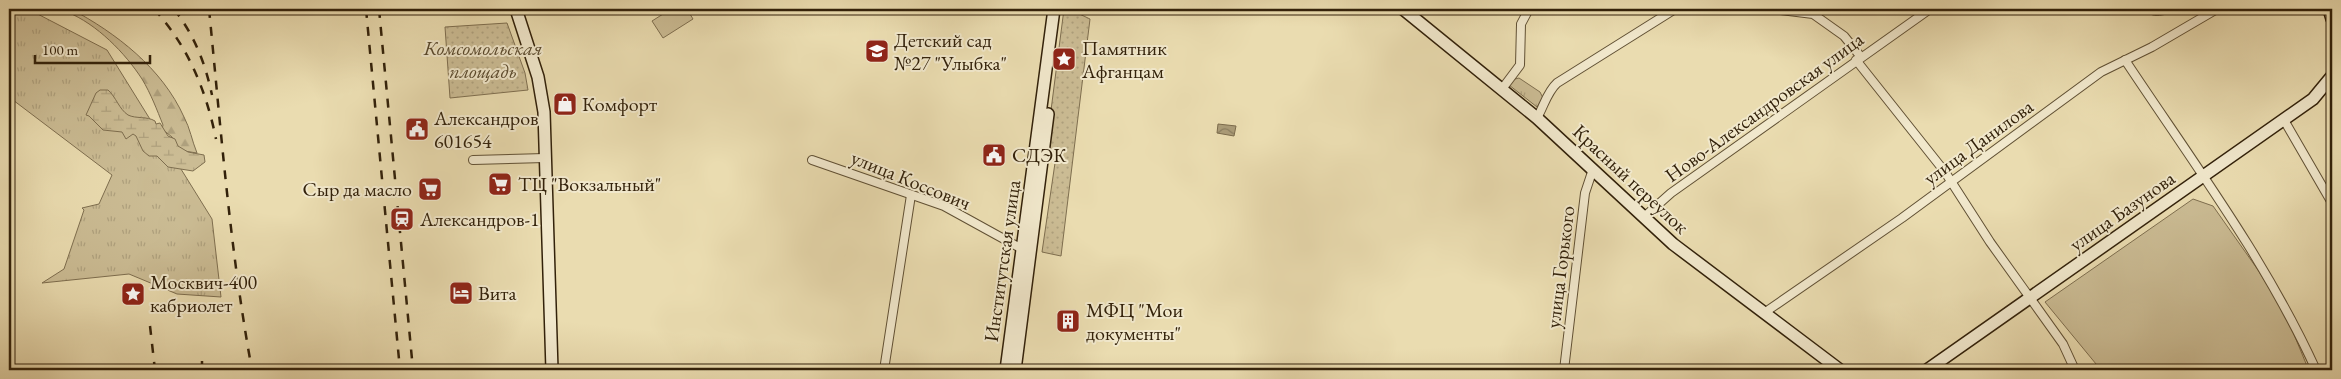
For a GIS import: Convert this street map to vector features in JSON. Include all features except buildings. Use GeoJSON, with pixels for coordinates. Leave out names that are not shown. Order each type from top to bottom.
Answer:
{"type":"FeatureCollection","features":[{"type":"Feature","properties":{"kind":"street"},"geometry":{"type":"LineString","coordinates":[[516,9],[538,77],[544,112],[552,370]]}},
{"type":"Feature","properties":{"kind":"street","name":"Институтская улица"},"geometry":{"type":"LineString","coordinates":[[1015,370],[1026,250],[1054,9]]}},
{"type":"Feature","properties":{"kind":"street","name":"Институтская улица"},"geometry":{"type":"LineString","coordinates":[[1006,370],[1026,250],[1061,9]]}},
{"type":"Feature","properties":{"kind":"street","name":"Красный переулок"},"geometry":{"type":"LineString","coordinates":[[1403,9],[1537,118],[1690,258],[1840,370]]}},
{"type":"Feature","properties":{"kind":"street"},"geometry":{"type":"LineString","coordinates":[[1502,90],[1520,65],[1521,24],[1529,9]]}},
{"type":"Feature","properties":{"kind":"street"},"geometry":{"type":"LineString","coordinates":[[1537,118],[1549,91],[1557,83],[1675,9]]}},
{"type":"Feature","properties":{"kind":"street"},"geometry":{"type":"LineString","coordinates":[[1773,9],[1813,14],[1844,36],[1858,58],[1951,182],[1990,242],[2064,344],[2075,370]]}},
{"type":"Feature","properties":{"kind":"street","name":"Ново-Александровская улица"},"geometry":{"type":"LineString","coordinates":[[1644,217],[1671,193],[1858,58],[1930,9]]}},
{"type":"Feature","properties":{"kind":"street","name":"улица Данилова"},"geometry":{"type":"LineString","coordinates":[[1764,314],[1951,182],[2101,72],[2217,9]]}},
{"type":"Feature","properties":{"kind":"street"},"geometry":{"type":"LineString","coordinates":[[2329,9],[2332,19]]}},
{"type":"Feature","properties":{"kind":"street"},"geometry":{"type":"LineString","coordinates":[[2125,60],[2257,260],[2295,323],[2316,370]]}},
{"type":"Feature","properties":{"kind":"street","name":"улица Базунова"},"geometry":{"type":"LineString","coordinates":[[1927,370],[2313,99],[2332,76]]}},
{"type":"Feature","properties":{"kind":"street"},"geometry":{"type":"LineString","coordinates":[[2284,120],[2332,203]]}},
{"type":"Feature","properties":{"kind":"street"},"geometry":{"type":"LineString","coordinates":[[473,160],[546,158]]}},
{"type":"Feature","properties":{"kind":"street","name":"улица Коссович"},"geometry":{"type":"LineString","coordinates":[[812,160],[944,206],[1026,250]]}},
{"type":"Feature","properties":{"kind":"street","name":"улица Горького"},"geometry":{"type":"LineString","coordinates":[[1564,370],[1585,193],[1593,169]]}},
{"type":"Feature","properties":{"kind":"street"},"geometry":{"type":"LineString","coordinates":[[884,370],[912,195]]}},
{"type":"Feature","properties":{"kind":"green space"},"geometry":{"type":"Polygon","coordinates":[[[9,9],[28,9],[107,50],[212,219],[221,297],[177,294],[129,274],[42,283],[64,269],[84,210],[82,208],[99,204],[112,175],[9,97],[9,9]]]}},
{"type":"Feature","properties":{"kind":"green space"},"geometry":{"type":"Polygon","coordinates":[[[71,9],[105,29],[150,68],[175,99],[186,121],[197,153],[184,151],[178,147],[172,137],[162,129],[163,125],[142,79],[109,40],[78,17],[67,12],[52,14],[50,10],[71,9]]]}},
{"type":"Feature","properties":{"kind":"green space"},"geometry":{"type":"Polygon","coordinates":[[[671,9],[687,9],[693,19],[663,38],[652,21],[671,9]]]}},
{"type":"Feature","properties":{"kind":"green space"},"geometry":{"type":"Polygon","coordinates":[[[1064,9],[1069,9],[1090,19],[1061,256],[1042,252],[1055,163],[1045,157],[1064,9]]]}},
{"type":"Feature","properties":{"kind":"green space","name":"Комсомольская площадь"},"geometry":{"type":"Polygon","coordinates":[[[507,23],[525,73],[528,90],[450,98],[445,27],[507,23]]]}},
{"type":"Feature","properties":{"kind":"green space"},"geometry":{"type":"Polygon","coordinates":[[[1519,78],[1540,92],[1543,98],[1537,107],[1509,85],[1511,80],[1519,78]]]}},
{"type":"Feature","properties":{"kind":"green space"},"geometry":{"type":"Polygon","coordinates":[[[100,90],[108,90],[122,110],[128,115],[152,119],[156,124],[160,123],[168,136],[175,139],[178,146],[188,152],[204,155],[205,162],[193,171],[168,167],[157,156],[149,156],[143,151],[136,136],[133,134],[126,139],[122,132],[103,130],[86,115],[96,93],[100,90]]]}},
{"type":"Feature","properties":{"kind":"green space"},"geometry":{"type":"Polygon","coordinates":[[[2193,199],[2213,206],[2258,270],[2286,315],[2307,366],[2299,370],[2101,370],[2045,302],[2193,199]]]}},
{"type":"Feature","properties":{"kind":"water"},"geometry":{"type":"Polygon","coordinates":[[[2145,9],[2183,9],[2157,16],[2148,13],[2145,9]]]}},
{"type":"Feature","properties":{"kind":"water"},"geometry":{"type":"Polygon","coordinates":[[[1218,124],[1236,126],[1234,136],[1217,133],[1218,124]]]}},
{"type":"Feature","properties":{"kind":"railway"},"geometry":{"type":"LineString","coordinates":[[154,9],[177,38],[186,53],[207,103],[216,139]]}},
{"type":"Feature","properties":{"kind":"railway"},"geometry":{"type":"LineString","coordinates":[[174,9],[198,49],[212,95]]}},
{"type":"Feature","properties":{"kind":"railway"},"geometry":{"type":"LineString","coordinates":[[209,9],[232,235],[252,370]]}},
{"type":"Feature","properties":{"kind":"railway"},"geometry":{"type":"LineString","coordinates":[[366,9],[400,370]]}},
{"type":"Feature","properties":{"kind":"railway"},"geometry":{"type":"LineString","coordinates":[[379,9],[413,370]]}},
{"type":"Feature","properties":{"kind":"railway"},"geometry":{"type":"LineString","coordinates":[[150,326],[155,370]]}},
{"type":"Feature","properties":{"kind":"railway"},"geometry":{"type":"LineString","coordinates":[[202,356],[202,370]]}},
{"type":"Feature","properties":{"kind":"place","name":"Детский сад №27 \"Улыбка\""},"geometry":{"type":"Point","coordinates":[877,51]}},
{"type":"Feature","properties":{"kind":"place","name":"Памятник Афганцам"},"geometry":{"type":"Point","coordinates":[1064,59]}},
{"type":"Feature","properties":{"kind":"place","name":"Комфорт"},"geometry":{"type":"Point","coordinates":[565,104]}},
{"type":"Feature","properties":{"kind":"place","name":"Александров 601654"},"geometry":{"type":"Point","coordinates":[417,129]}},
{"type":"Feature","properties":{"kind":"place","name":"СДЭК"},"geometry":{"type":"Point","coordinates":[994,155]}},
{"type":"Feature","properties":{"kind":"place","name":"ТЦ \"Вокзальный\""},"geometry":{"type":"Point","coordinates":[500,184]}},
{"type":"Feature","properties":{"kind":"place","name":"Сыр да масло"},"geometry":{"type":"Point","coordinates":[430,189]}},
{"type":"Feature","properties":{"kind":"place","name":"Александров-1"},"geometry":{"type":"Point","coordinates":[402,219]}},
{"type":"Feature","properties":{"kind":"place","name":"Вита"},"geometry":{"type":"Point","coordinates":[461,293]}},
{"type":"Feature","properties":{"kind":"place","name":"Москвич-400 кабриолет"},"geometry":{"type":"Point","coordinates":[133,294]}},
{"type":"Feature","properties":{"kind":"place","name":"МФЦ \"Мои документы\""},"geometry":{"type":"Point","coordinates":[1068,321]}}]}
